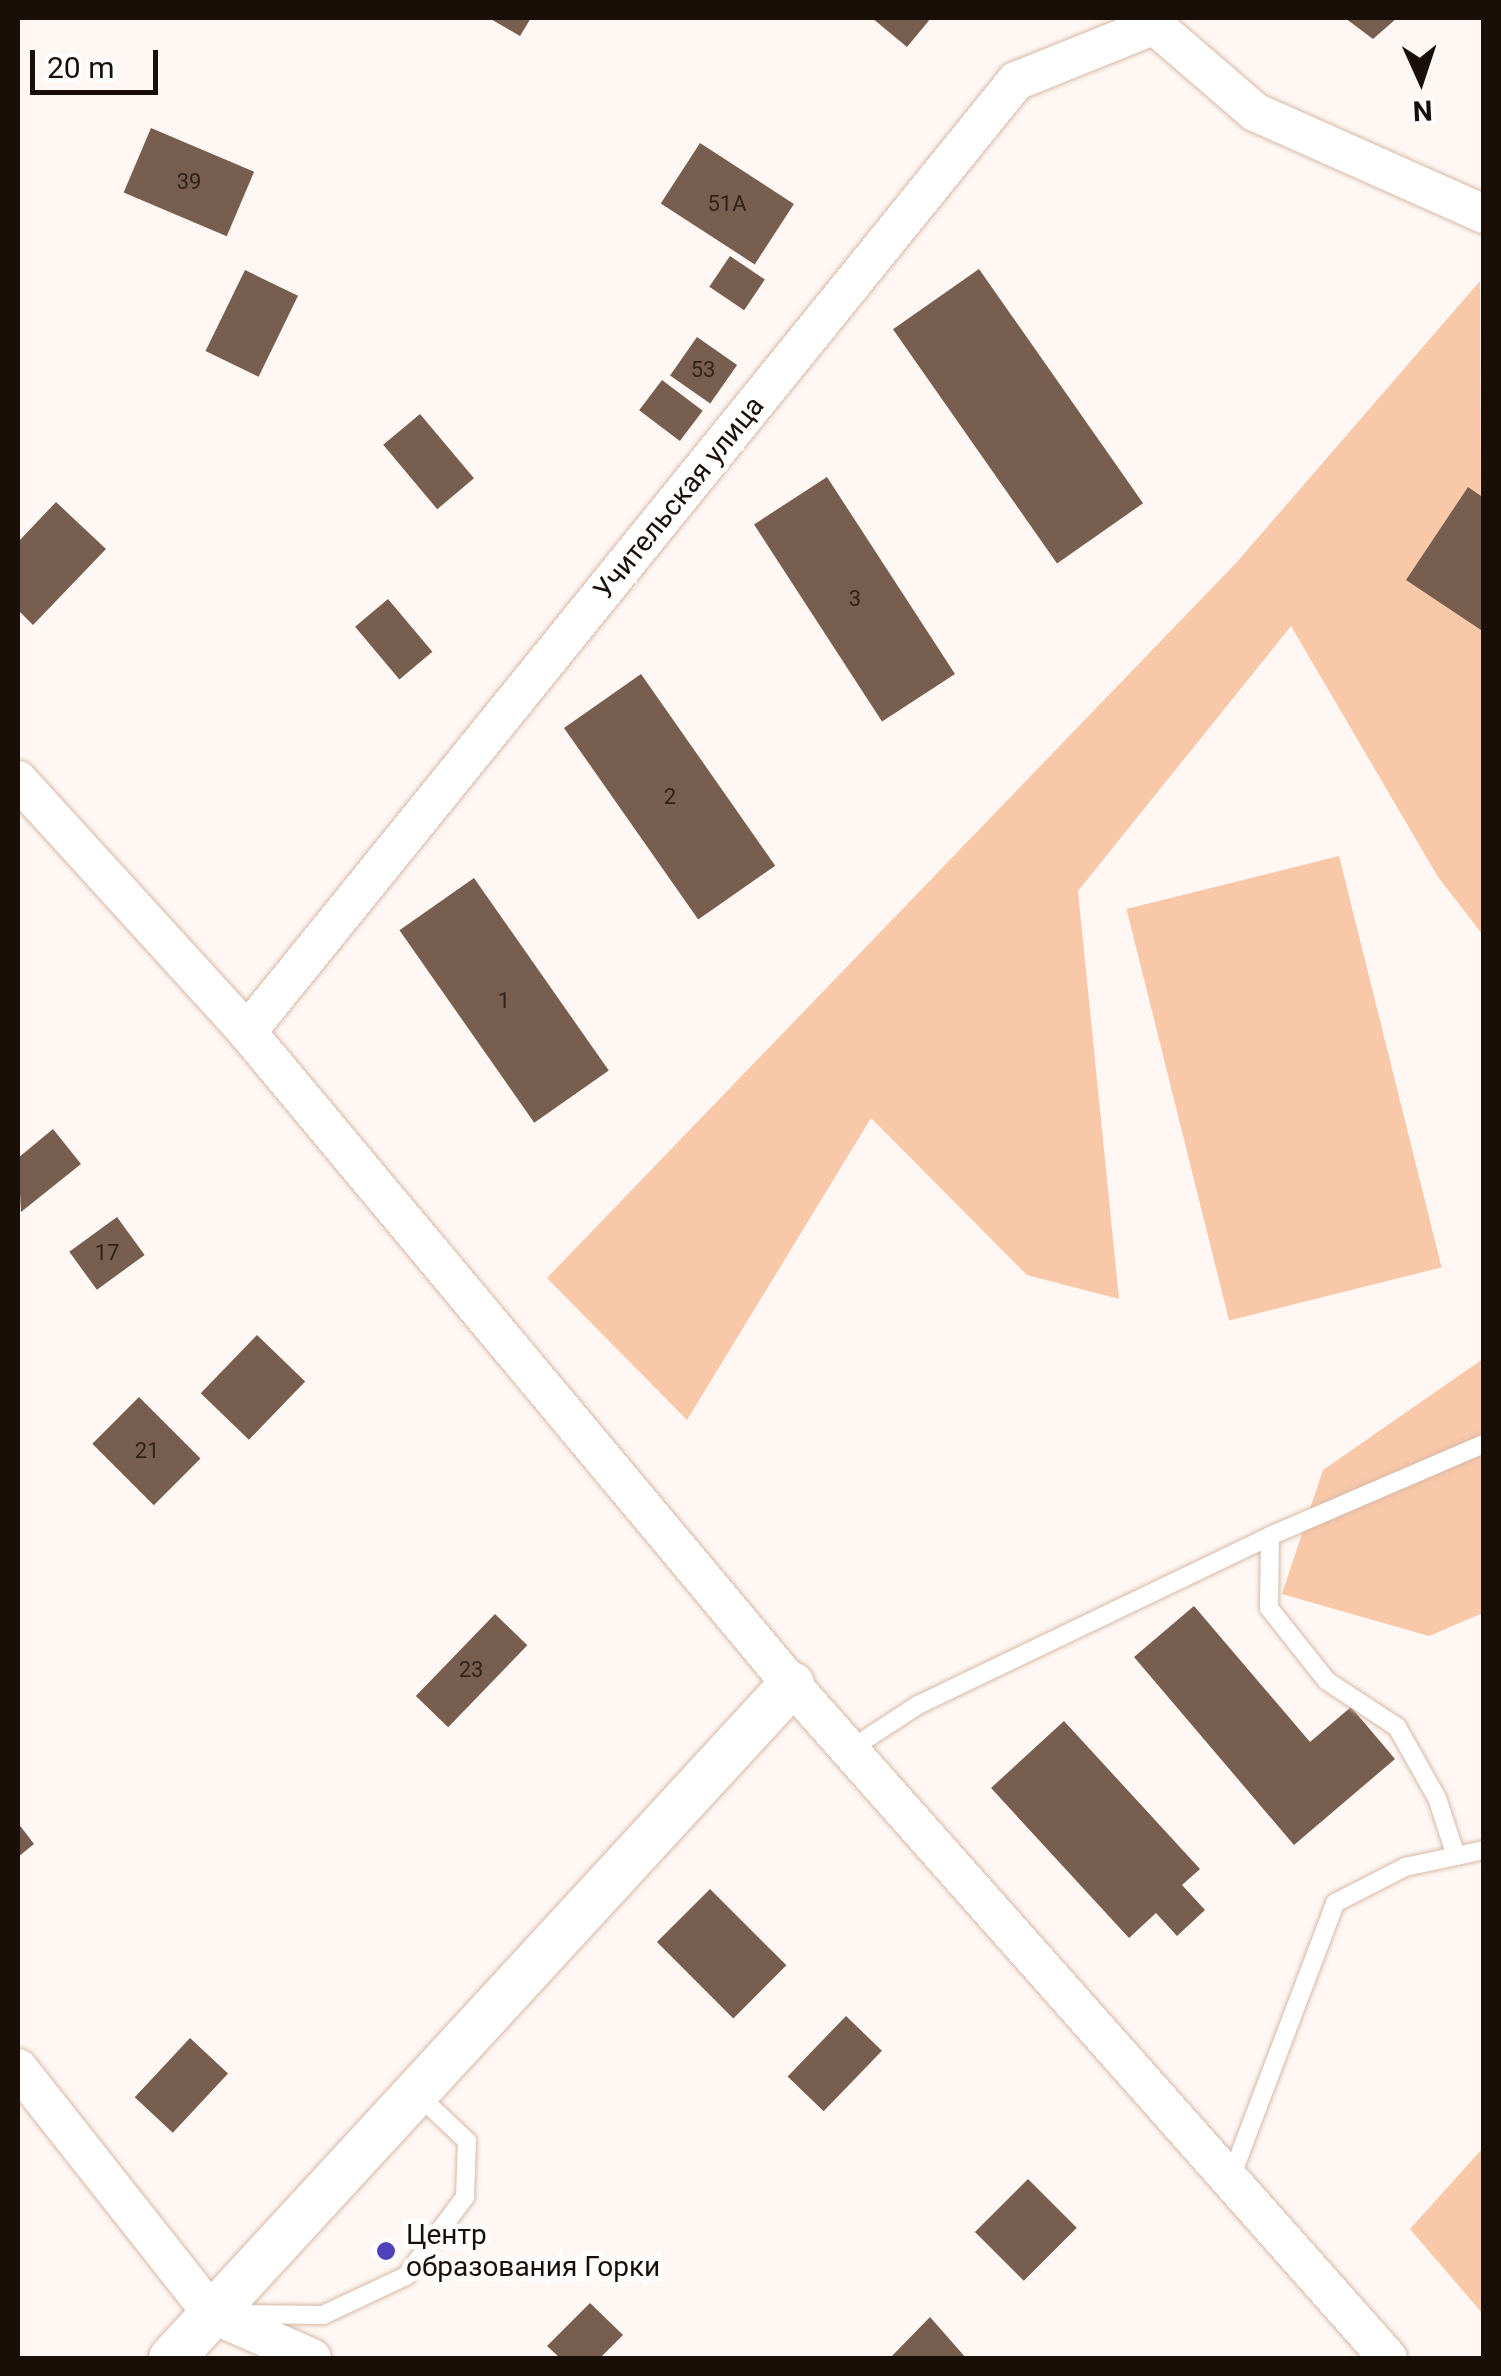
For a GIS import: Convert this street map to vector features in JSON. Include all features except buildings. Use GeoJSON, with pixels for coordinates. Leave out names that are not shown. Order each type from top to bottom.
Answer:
{"type":"FeatureCollection","features":[{"type":"Feature","properties":{"kind":"street"},"geometry":{"type":"LineString","coordinates":[[1151,21],[1255,112],[1484,214]]}},
{"type":"Feature","properties":{"kind":"street","name":"Учительская улица"},"geometry":{"type":"LineString","coordinates":[[247,1032],[1016,81],[1151,21]]}},
{"type":"Feature","properties":{"kind":"street"},"geometry":{"type":"LineString","coordinates":[[18,780],[247,1032],[791,1684],[1388,2358]]}},
{"type":"Feature","properties":{"kind":"street"},"geometry":{"type":"LineString","coordinates":[[170,2358],[791,1684]]}},
{"type":"Feature","properties":{"kind":"street"},"geometry":{"type":"LineString","coordinates":[[18,2068],[212,2314],[312,2358]]}},
{"type":"Feature","properties":{"kind":"lane"},"geometry":{"type":"LineString","coordinates":[[850,1750],[918,1705],[1270,1536],[1484,1444]]}},
{"type":"Feature","properties":{"kind":"lane"},"geometry":{"type":"LineString","coordinates":[[1270,1536],[1268,1608],[1328,1681],[1397,1726],[1437,1798],[1456,1856]]}},
{"type":"Feature","properties":{"kind":"lane"},"geometry":{"type":"LineString","coordinates":[[1230,2180],[1335,1903],[1405,1867],[1484,1850]]}},
{"type":"Feature","properties":{"kind":"lane"},"geometry":{"type":"LineString","coordinates":[[212,2314],[324,2316],[406,2276],[465,2197],[467,2141],[416,2092]]}},
{"type":"Feature","properties":{"kind":"shaded area"},"geometry":{"type":"Polygon","coordinates":[[[1480,281],[1483,935],[1438,877],[1291,626],[1078,891],[1119,1299],[1027,1275],[871,1118],[687,1420],[547,1278],[1237,562],[1480,281]]]}},
{"type":"Feature","properties":{"kind":"shaded area"},"geometry":{"type":"Polygon","coordinates":[[[1339,856],[1442,1267],[1229,1320],[1127,909],[1339,856]]]}},
{"type":"Feature","properties":{"kind":"shaded area"},"geometry":{"type":"Polygon","coordinates":[[[1483,1359],[1483,1613],[1429,1636],[1282,1594],[1323,1470],[1483,1359]]]}},
{"type":"Feature","properties":{"kind":"shaded area"},"geometry":{"type":"Polygon","coordinates":[[[1483,2148],[1483,2314],[1410,2229],[1483,2148]]]}},
{"type":"Feature","properties":{"kind":"place","name":"Центр образования Горки"},"geometry":{"type":"Point","coordinates":[386,2251]}}]}
